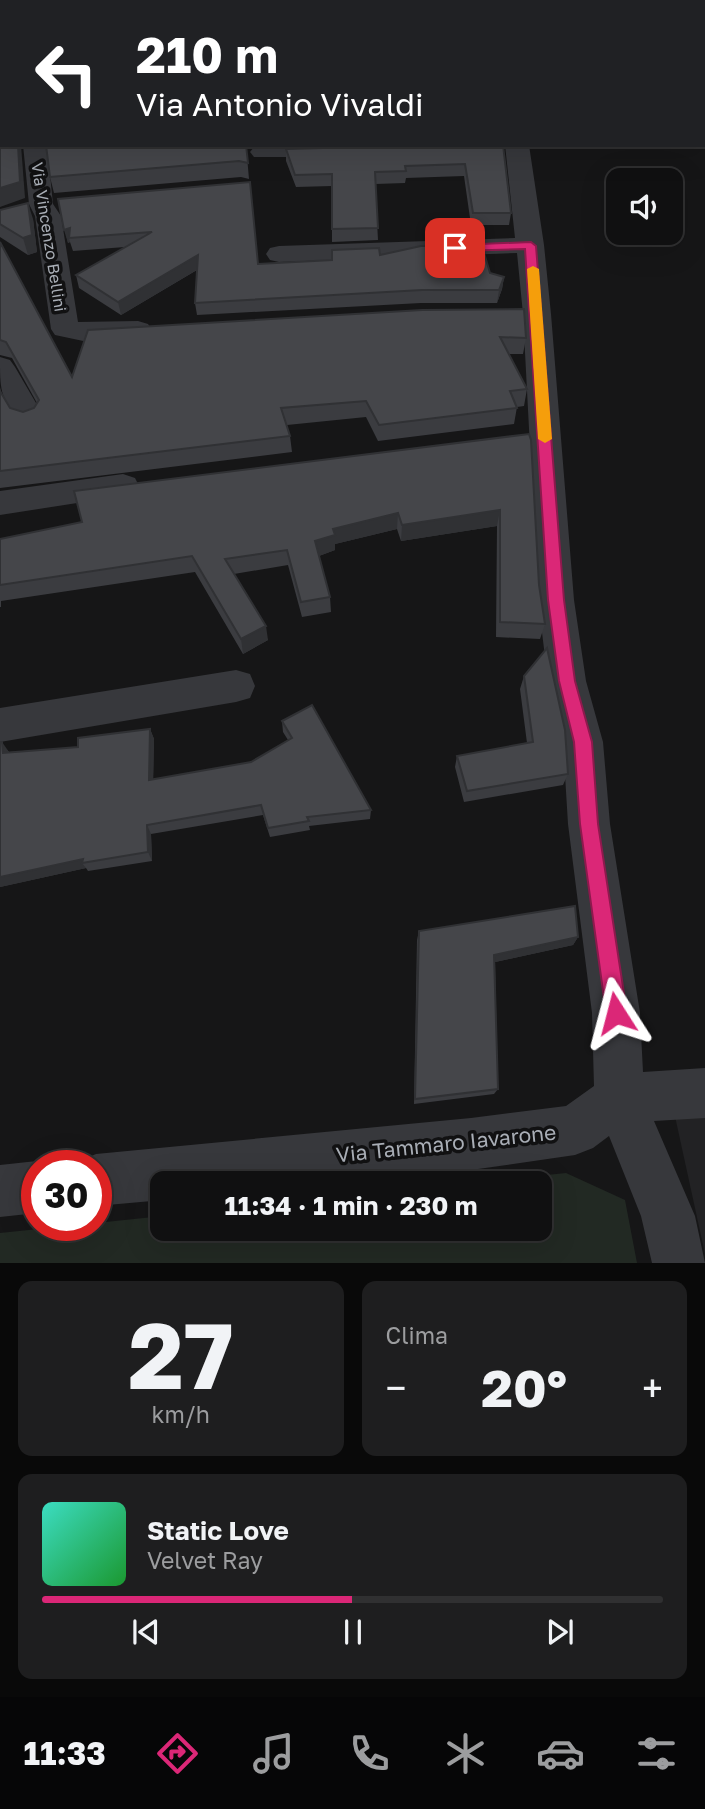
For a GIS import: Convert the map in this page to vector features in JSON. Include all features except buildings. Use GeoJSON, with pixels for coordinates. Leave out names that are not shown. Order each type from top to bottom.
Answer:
{"type":"FeatureCollection","features":[{"type":"Feature","properties":{"kind":"street","name":"Via Vincenzo Bellini"},"geometry":{"type":"LineString","coordinates":[[35,147],[31,207],[48,216],[65,330],[88,333],[158,329]]}},
{"type":"Feature","properties":{"kind":"street"},"geometry":{"type":"LineString","coordinates":[[508,147],[531,246],[524,314],[531,436],[567,681],[583,742],[589,824],[616,1013],[619,1098],[668,1216],[679,1263]]}},
{"type":"Feature","properties":{"kind":"street"},"geometry":{"type":"LineString","coordinates":[[262,152],[356,150]]}},
{"type":"Feature","properties":{"kind":"street"},"geometry":{"type":"LineString","coordinates":[[31,207],[68,202]]}},
{"type":"Feature","properties":{"kind":"street"},"geometry":{"type":"LineString","coordinates":[[279,254],[531,246]]}},
{"type":"Feature","properties":{"kind":"street"},"geometry":{"type":"LineString","coordinates":[[0,367],[28,415]]}},
{"type":"Feature","properties":{"kind":"street"},"geometry":{"type":"LineString","coordinates":[[0,503],[151,482]]}},
{"type":"Feature","properties":{"kind":"street"},"geometry":{"type":"LineString","coordinates":[[0,725],[236,686]]}},
{"type":"Feature","properties":{"kind":"street"},"geometry":{"type":"LineString","coordinates":[[619,1098],[705,1093]]}},
{"type":"Feature","properties":{"kind":"street","name":"Via Tammaro Iavarone"},"geometry":{"type":"LineString","coordinates":[[112,1178],[471,1144],[575,1130],[619,1098]]}},
{"type":"Feature","properties":{"kind":"street"},"geometry":{"type":"LineString","coordinates":[[0,1191],[21,1189]]}},
{"type":"Feature","properties":{"kind":"shaded area"},"geometry":{"type":"Polygon","coordinates":[[[705,1073],[705,1254],[666,1075],[705,1073]]]}},
{"type":"Feature","properties":{"kind":"shaded area"},"geometry":{"type":"Polygon","coordinates":[[[566,1173],[625,1200],[637,1263],[0,1263],[0,1233],[21,1231],[21,1241],[112,1241],[112,1221],[150,1217],[150,1241],[552,1241],[552,1174],[566,1173]]]}},
{"type":"Feature","properties":{"kind":"slow traffic"},"geometry":{"type":"LineString","coordinates":[[533,269],[545,439]]}},
{"type":"Feature","properties":{"kind":"route"},"geometry":{"type":"LineString","coordinates":[[455,248],[531,246],[556,600],[567,681],[583,742],[589,824],[616,1013]]}}]}
